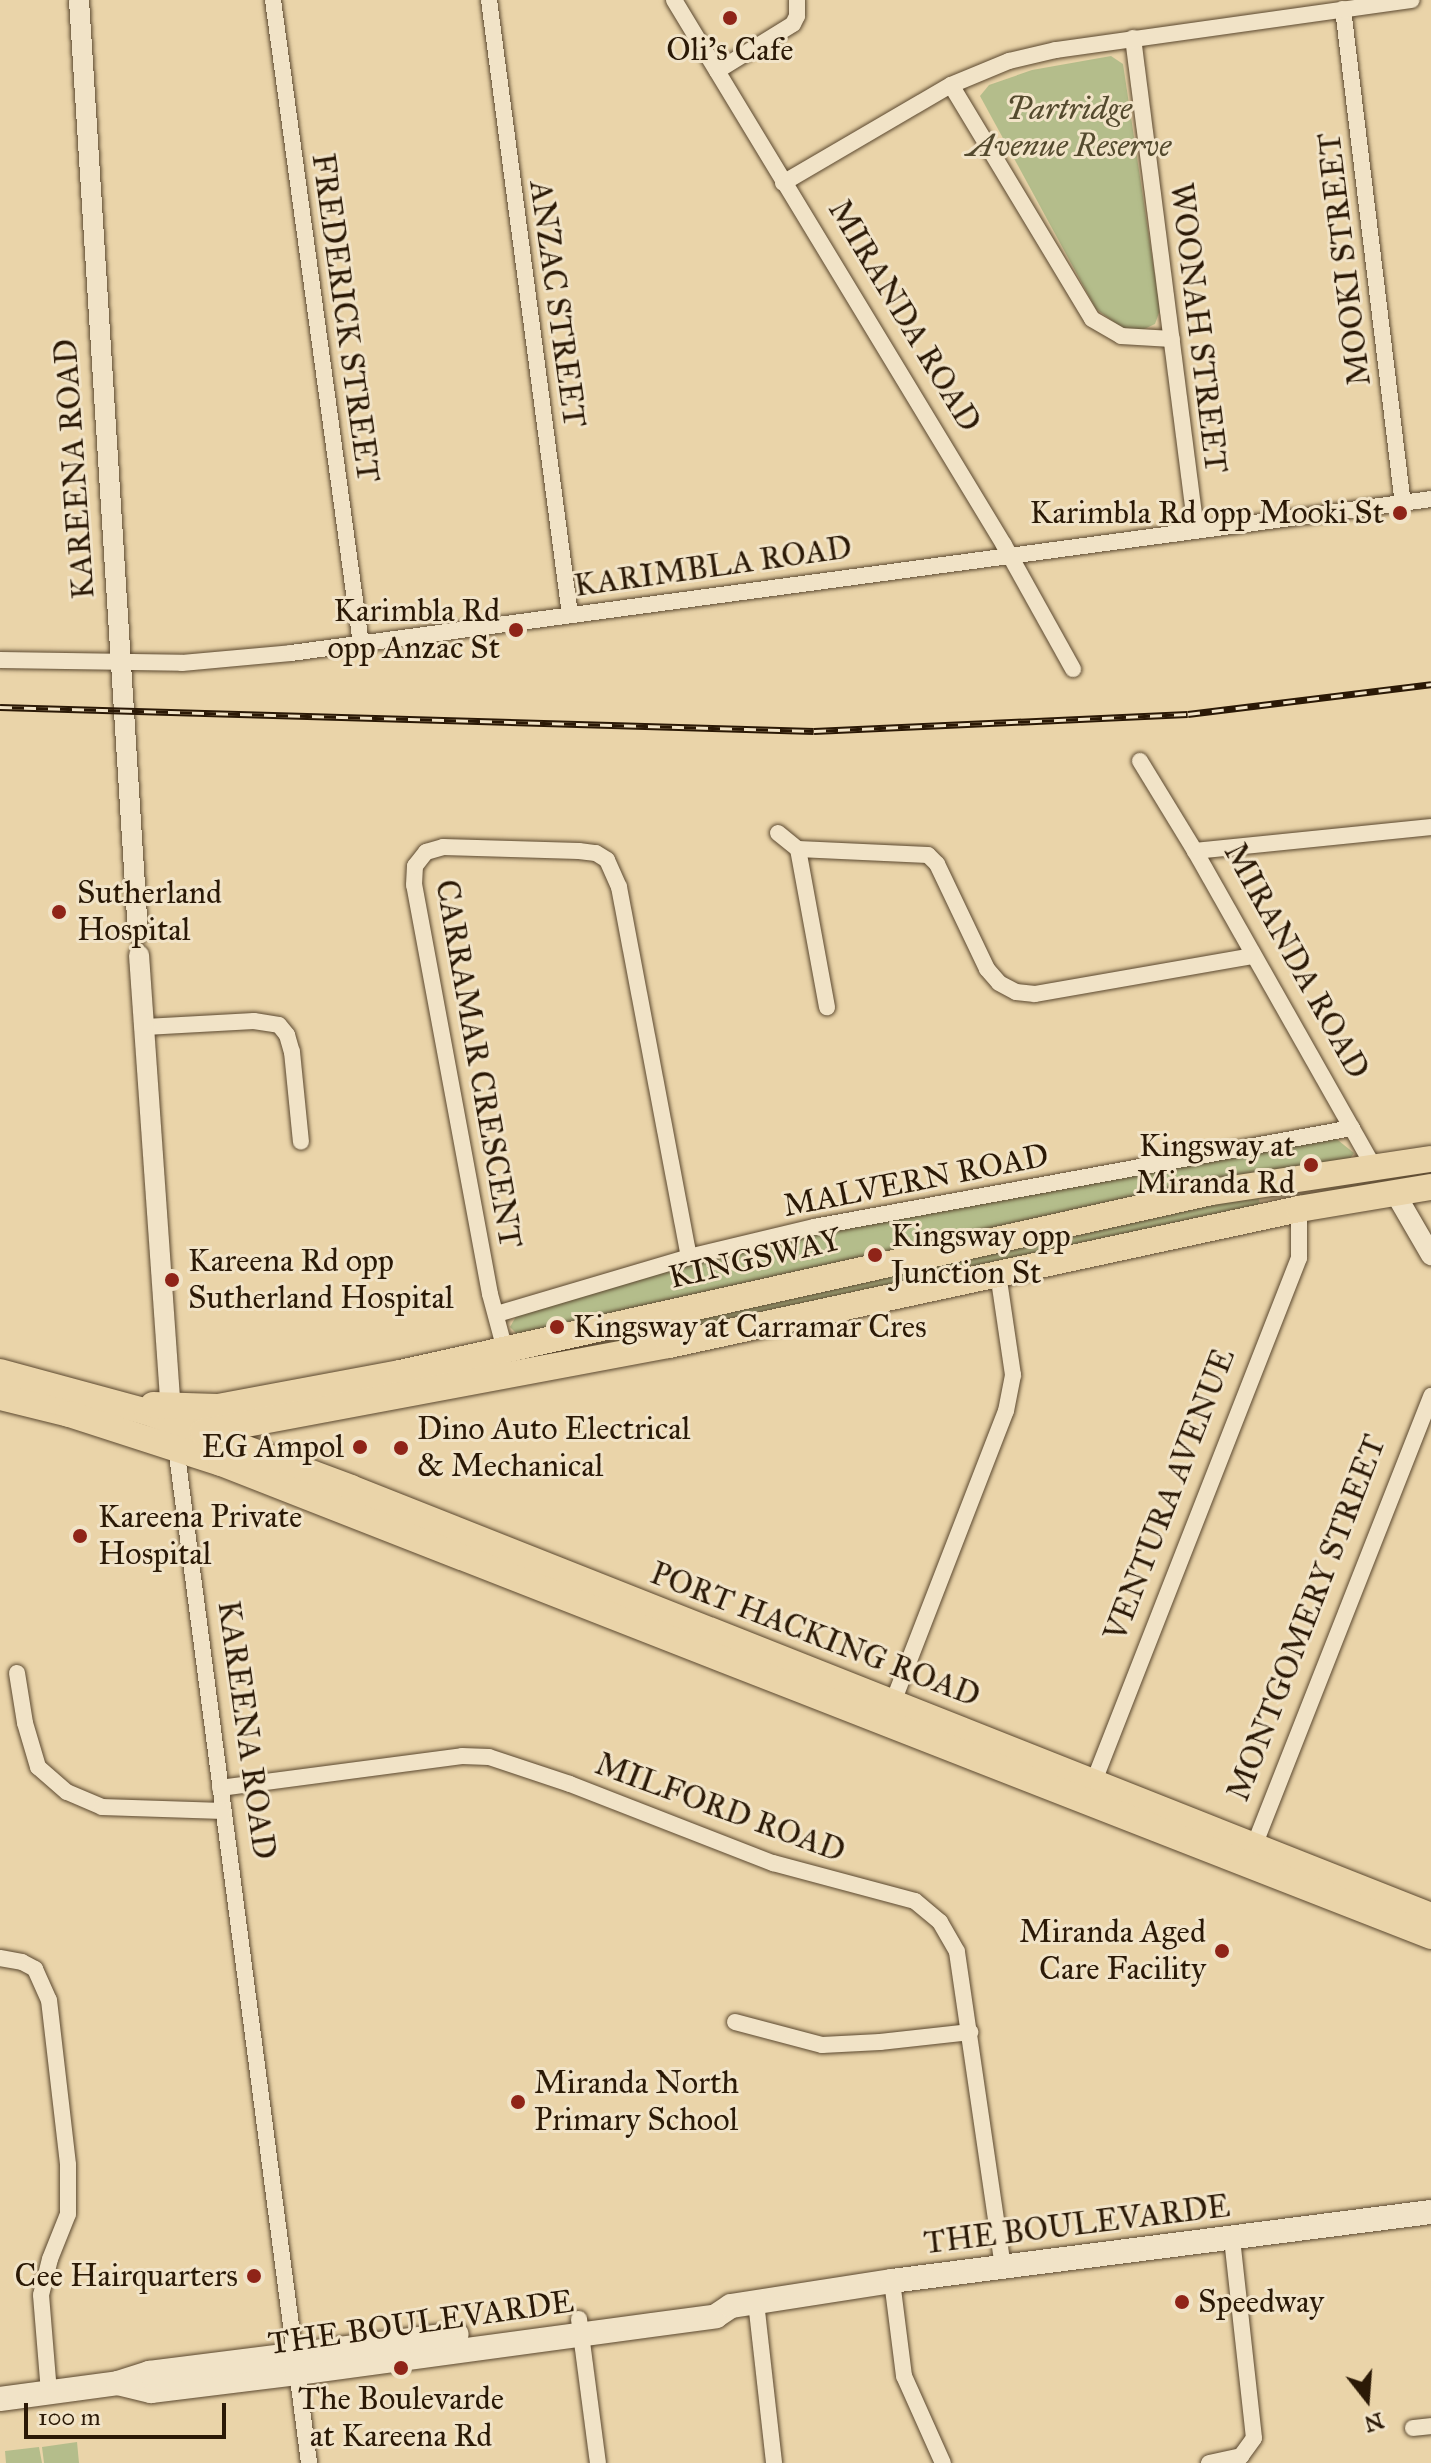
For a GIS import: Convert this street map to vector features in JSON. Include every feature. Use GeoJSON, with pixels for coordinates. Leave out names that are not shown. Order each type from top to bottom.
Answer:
{"type":"FeatureCollection","features":[{"type":"Feature","properties":{"kind":"main road","name":"KINGSWAY"},"geometry":{"type":"LineString","coordinates":[[0,1372],[94,1396],[179,1428],[232,1405],[505,1350],[1212,1192],[1431,1159]]}},
{"type":"Feature","properties":{"kind":"main road","name":"MIRANDA ROAD"},"geometry":{"type":"LineString","coordinates":[[1374,1167],[1395,1193]]}},
{"type":"Feature","properties":{"kind":"main road","name":"KINGSWAY"},"geometry":{"type":"LineString","coordinates":[[0,1397],[104,1424],[179,1428],[323,1410],[511,1377],[1299,1209],[1431,1187]]}},
{"type":"Feature","properties":{"kind":"main road"},"geometry":{"type":"LineString","coordinates":[[505,1350],[511,1377]]}},
{"type":"Feature","properties":{"kind":"main road"},"geometry":{"type":"LineString","coordinates":[[296,1470],[286,1457],[286,1437],[298,1423],[323,1410]]}},
{"type":"Feature","properties":{"kind":"main road","name":"PORT HACKING ROAD"},"geometry":{"type":"LineString","coordinates":[[179,1428],[296,1470],[890,1713]]}},
{"type":"Feature","properties":{"kind":"main road","name":"PORT HACKING ROAD"},"geometry":{"type":"LineString","coordinates":[[179,1428],[1251,1855],[1431,1916]]}},
{"type":"Feature","properties":{"kind":"main road","name":"PORT HACKING ROAD"},"geometry":{"type":"LineString","coordinates":[[1251,1855],[1431,1936]]}},
{"type":"Feature","properties":{"kind":"main road","name":"THE BOULEVARDE"},"geometry":{"type":"LineString","coordinates":[[0,2399],[118,2383],[151,2391],[296,2364],[580,2326],[713,2300],[731,2306],[892,2281],[1431,2212]]}},
{"type":"Feature","properties":{"kind":"street","name":"KAREENA ROAD"},"geometry":{"type":"LineString","coordinates":[[79,0],[138,933],[130,937],[127,946],[139,955],[179,1428],[220,1788],[309,2463]]}},
{"type":"Feature","properties":{"kind":"street","name":"FREDERICK STREET"},"geometry":{"type":"LineString","coordinates":[[273,0],[361,644]]}},
{"type":"Feature","properties":{"kind":"street","name":"ANZAC STREET"},"geometry":{"type":"LineString","coordinates":[[489,0],[570,615]]}},
{"type":"Feature","properties":{"kind":"street","name":"MIRANDA ROAD"},"geometry":{"type":"LineString","coordinates":[[674,0],[1010,555],[1073,669]]}},
{"type":"Feature","properties":{"kind":"street"},"geometry":{"type":"LineString","coordinates":[[717,71],[793,24],[798,11],[797,0]]}},
{"type":"Feature","properties":{"kind":"street"},"geometry":{"type":"LineString","coordinates":[[783,183],[951,85],[1030,55],[1411,0]]}},
{"type":"Feature","properties":{"kind":"street","name":"MOOKI STREET"},"geometry":{"type":"LineString","coordinates":[[1343,9],[1403,502]]}},
{"type":"Feature","properties":{"kind":"street","name":"WOONAH STREET"},"geometry":{"type":"LineString","coordinates":[[1133,38],[1196,529]]}},
{"type":"Feature","properties":{"kind":"street"},"geometry":{"type":"LineString","coordinates":[[951,85],[1089,316],[1121,336],[1172,339]]}},
{"type":"Feature","properties":{"kind":"street","name":"KARIMBLA ROAD"},"geometry":{"type":"LineString","coordinates":[[0,660],[182,663],[361,644],[1431,499]]}},
{"type":"Feature","properties":{"kind":"street","name":"MIRANDA ROAD"},"geometry":{"type":"LineString","coordinates":[[1140,761],[1195,851],[1374,1167]]}},
{"type":"Feature","properties":{"kind":"street"},"geometry":{"type":"LineString","coordinates":[[1195,851],[1431,827]]}},
{"type":"Feature","properties":{"kind":"street"},"geometry":{"type":"LineString","coordinates":[[778,833],[798,849],[928,855],[937,864],[987,969],[999,983],[1016,992],[1035,994],[1253,956]]}},
{"type":"Feature","properties":{"kind":"street","name":"CARRAMAR CRESCENT"},"geometry":{"type":"LineString","coordinates":[[505,1350],[414,885],[415,866],[426,852],[443,847],[579,851],[596,853],[607,860],[619,887],[689,1257]]}},
{"type":"Feature","properties":{"kind":"street"},"geometry":{"type":"LineString","coordinates":[[798,849],[827,1007]]}},
{"type":"Feature","properties":{"kind":"street"},"geometry":{"type":"LineString","coordinates":[[145,1027],[254,1021],[279,1025],[290,1042],[301,1142]]}},
{"type":"Feature","properties":{"kind":"street","name":"MALVERN ROAD"},"geometry":{"type":"LineString","coordinates":[[497,1314],[689,1257],[814,1227],[1352,1128]]}},
{"type":"Feature","properties":{"kind":"street"},"geometry":{"type":"LineString","coordinates":[[1395,1193],[1431,1255]]}},
{"type":"Feature","properties":{"kind":"street","name":"VENTURA AVENUE"},"geometry":{"type":"LineString","coordinates":[[1090,1792],[1299,1258],[1299,1209]]}},
{"type":"Feature","properties":{"kind":"street"},"geometry":{"type":"LineString","coordinates":[[890,1713],[1006,1411],[1013,1375],[998,1274]]}},
{"type":"Feature","properties":{"kind":"street","name":"MONTGOMERY STREET"},"geometry":{"type":"LineString","coordinates":[[1251,1855],[1431,1396]]}},
{"type":"Feature","properties":{"kind":"street"},"geometry":{"type":"LineString","coordinates":[[17,1673],[25,1723],[38,1767],[67,1792],[102,1807],[223,1811]]}},
{"type":"Feature","properties":{"kind":"street","name":"MILFORD ROAD"},"geometry":{"type":"LineString","coordinates":[[220,1788],[462,1756],[489,1757],[556,1779],[773,1863],[915,1901],[946,1928],[957,1952],[1003,2267]]}},
{"type":"Feature","properties":{"kind":"street"},"geometry":{"type":"LineString","coordinates":[[0,1958],[22,1962],[35,1969],[49,2000],[68,2165],[68,2214],[50,2259],[41,2295],[49,2392]]}},
{"type":"Feature","properties":{"kind":"street"},"geometry":{"type":"LineString","coordinates":[[735,2022],[822,2045],[970,2032]]}},
{"type":"Feature","properties":{"kind":"street"},"geometry":{"type":"LineString","coordinates":[[1209,2463],[1241,2456],[1254,2438],[1232,2238]]}},
{"type":"Feature","properties":{"kind":"street"},"geometry":{"type":"LineString","coordinates":[[892,2281],[904,2376],[943,2463]]}},
{"type":"Feature","properties":{"kind":"street"},"geometry":{"type":"LineString","coordinates":[[756,2302],[774,2463]]}},
{"type":"Feature","properties":{"kind":"street"},"geometry":{"type":"LineString","coordinates":[[580,2326],[598,2463]]}},
{"type":"Feature","properties":{"kind":"street"},"geometry":{"type":"LineString","coordinates":[[1413,2428],[1431,2426]]}},
{"type":"Feature","properties":{"kind":"green space","name":"Partridge Avenue Reserve"},"geometry":{"type":"Polygon","coordinates":[[[1111,56],[1123,64],[1160,310],[1155,324],[1140,331],[1124,329],[1096,309],[980,96],[989,85],[1032,70],[1111,56]]]}},
{"type":"Feature","properties":{"kind":"green space"},"geometry":{"type":"Polygon","coordinates":[[[1329,1133],[1354,1153],[1349,1160],[1258,1196],[1263,1217],[618,1347],[613,1326],[520,1337],[510,1327],[522,1306],[689,1257],[1329,1133]]]}},
{"type":"Feature","properties":{"kind":"green space"},"geometry":{"type":"Polygon","coordinates":[[[77,2442],[79,2463],[44,2463],[42,2447],[77,2442]]]}},
{"type":"Feature","properties":{"kind":"green space"},"geometry":{"type":"Polygon","coordinates":[[[39,2447],[42,2463],[6,2463],[5,2451],[39,2447]]]}},
{"type":"Feature","properties":{"kind":"railway"},"geometry":{"type":"LineString","coordinates":[[0,707],[814,731],[1188,714],[1431,684]]}},
{"type":"Feature","properties":{"kind":"place","name":"Oli's Cafe"},"geometry":{"type":"Point","coordinates":[730,18]}},
{"type":"Feature","properties":{"kind":"place","name":"Karimbla Rd opp Mooki St"},"geometry":{"type":"Point","coordinates":[1400,513]}},
{"type":"Feature","properties":{"kind":"place","name":"Karimbla Rd opp Anzac St"},"geometry":{"type":"Point","coordinates":[516,630]}},
{"type":"Feature","properties":{"kind":"place","name":"Sutherland Hospital"},"geometry":{"type":"Point","coordinates":[59,912]}},
{"type":"Feature","properties":{"kind":"place","name":"Kingsway at Miranda Rd"},"geometry":{"type":"Point","coordinates":[1311,1165]}},
{"type":"Feature","properties":{"kind":"place","name":"Kingsway opp Junction St"},"geometry":{"type":"Point","coordinates":[875,1255]}},
{"type":"Feature","properties":{"kind":"place","name":"Kareena Rd opp Sutherland Hospital"},"geometry":{"type":"Point","coordinates":[172,1280]}},
{"type":"Feature","properties":{"kind":"place","name":"Kingsway at Carramar Cres"},"geometry":{"type":"Point","coordinates":[557,1327]}},
{"type":"Feature","properties":{"kind":"place","name":"EG Ampol"},"geometry":{"type":"Point","coordinates":[360,1447]}},
{"type":"Feature","properties":{"kind":"place","name":"Dino Auto Electrical & Mechanical"},"geometry":{"type":"Point","coordinates":[401,1448]}},
{"type":"Feature","properties":{"kind":"place","name":"Kareena Private Hospital"},"geometry":{"type":"Point","coordinates":[80,1536]}},
{"type":"Feature","properties":{"kind":"place","name":"Miranda Aged Care Facility"},"geometry":{"type":"Point","coordinates":[1222,1951]}},
{"type":"Feature","properties":{"kind":"place","name":"Miranda North Primary School"},"geometry":{"type":"Point","coordinates":[518,2102]}},
{"type":"Feature","properties":{"kind":"place","name":"Cee Hairquarters"},"geometry":{"type":"Point","coordinates":[254,2276]}},
{"type":"Feature","properties":{"kind":"place","name":"Speedway"},"geometry":{"type":"Point","coordinates":[1182,2302]}},
{"type":"Feature","properties":{"kind":"place","name":"The Boulevarde at Kareena Rd"},"geometry":{"type":"Point","coordinates":[401,2368]}}]}
